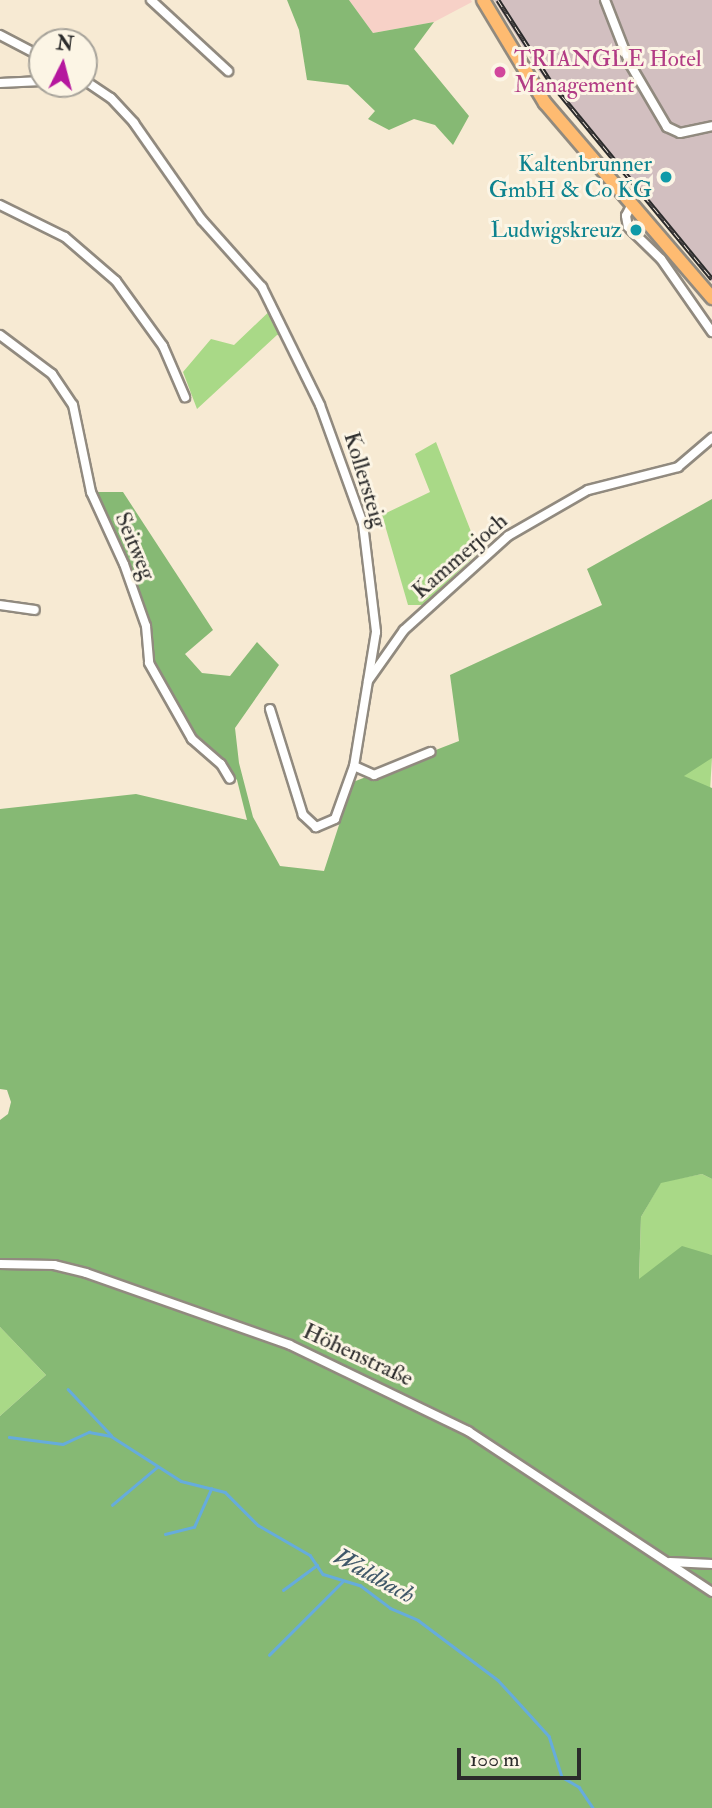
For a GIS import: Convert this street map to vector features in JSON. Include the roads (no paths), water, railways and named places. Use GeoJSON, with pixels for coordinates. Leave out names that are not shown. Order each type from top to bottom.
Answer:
{"type":"FeatureCollection","features":[{"type":"Feature","properties":{"kind":"main road"},"geometry":{"type":"LineString","coordinates":[[483,0],[545,103],[712,298]]}},
{"type":"Feature","properties":{"kind":"street"},"geometry":{"type":"LineString","coordinates":[[151,0],[228,71]]}},
{"type":"Feature","properties":{"kind":"street"},"geometry":{"type":"LineString","coordinates":[[605,0],[646,93],[667,127],[683,131],[712,126]]}},
{"type":"Feature","properties":{"kind":"street"},"geometry":{"type":"LineString","coordinates":[[0,35],[28,50]]}},
{"type":"Feature","properties":{"kind":"street"},"geometry":{"type":"LineString","coordinates":[[0,83],[28,82]]}},
{"type":"Feature","properties":{"kind":"street","name":"Kollersteig"},"geometry":{"type":"LineString","coordinates":[[98,89],[111,98],[134,123],[202,220],[262,288],[306,374],[363,524],[376,632],[354,766],[335,819],[316,827],[306,821],[270,709]]}},
{"type":"Feature","properties":{"kind":"street"},"geometry":{"type":"LineString","coordinates":[[632,204],[626,216],[628,227],[661,259],[712,332]]}},
{"type":"Feature","properties":{"kind":"street"},"geometry":{"type":"LineString","coordinates":[[0,205],[65,237],[92,257],[163,346],[185,397]]}},
{"type":"Feature","properties":{"kind":"street","name":"Seitweg"},"geometry":{"type":"LineString","coordinates":[[0,335],[52,374],[73,404],[90,492],[124,564],[146,626],[149,663],[192,739],[221,764],[230,779]]}},
{"type":"Feature","properties":{"kind":"street","name":"Kammerjoch"},"geometry":{"type":"LineString","coordinates":[[368,681],[404,630],[508,536],[587,490],[678,467],[712,438]]}},
{"type":"Feature","properties":{"kind":"street"},"geometry":{"type":"LineString","coordinates":[[0,605],[35,610]]}},
{"type":"Feature","properties":{"kind":"street"},"geometry":{"type":"LineString","coordinates":[[354,766],[374,775],[430,752]]}},
{"type":"Feature","properties":{"kind":"street","name":"Höhenstraße"},"geometry":{"type":"LineString","coordinates":[[0,1264],[54,1265],[86,1273],[290,1345],[468,1431],[712,1592]]}},
{"type":"Feature","properties":{"kind":"street","name":"Höhenstraße"},"geometry":{"type":"LineString","coordinates":[[667,1561],[712,1564]]}},
{"type":"Feature","properties":{"kind":"waterway"},"geometry":{"type":"LineString","coordinates":[[68,1389],[111,1435]]}},
{"type":"Feature","properties":{"kind":"waterway","name":"Waldbach"},"geometry":{"type":"LineString","coordinates":[[9,1437],[63,1444],[89,1432],[111,1436],[181,1481],[225,1492],[258,1525],[310,1555],[323,1574],[360,1585],[390,1608],[418,1620],[498,1680],[549,1736],[562,1777],[579,1787],[593,1808]]}},
{"type":"Feature","properties":{"kind":"waterway"},"geometry":{"type":"LineString","coordinates":[[112,1505],[157,1467]]}},
{"type":"Feature","properties":{"kind":"waterway"},"geometry":{"type":"LineString","coordinates":[[165,1534],[194,1527],[211,1489]]}},
{"type":"Feature","properties":{"kind":"waterway"},"geometry":{"type":"LineString","coordinates":[[283,1590],[317,1565]]}},
{"type":"Feature","properties":{"kind":"waterway"},"geometry":{"type":"LineString","coordinates":[[269,1655],[342,1582]]}},
{"type":"Feature","properties":{"kind":"railway"},"geometry":{"type":"LineString","coordinates":[[498,0],[552,84],[712,279]]}},
{"type":"Feature","properties":{"kind":"place","name":"TRIANGLE Hotel Management"},"geometry":{"type":"Point","coordinates":[500,72]}},
{"type":"Feature","properties":{"kind":"place","name":"Kaltenbrunner GmbH & Co KG"},"geometry":{"type":"Point","coordinates":[666,177]}},
{"type":"Feature","properties":{"kind":"place","name":"Ludwigskreuz"},"geometry":{"type":"Point","coordinates":[636,230]}}]}
